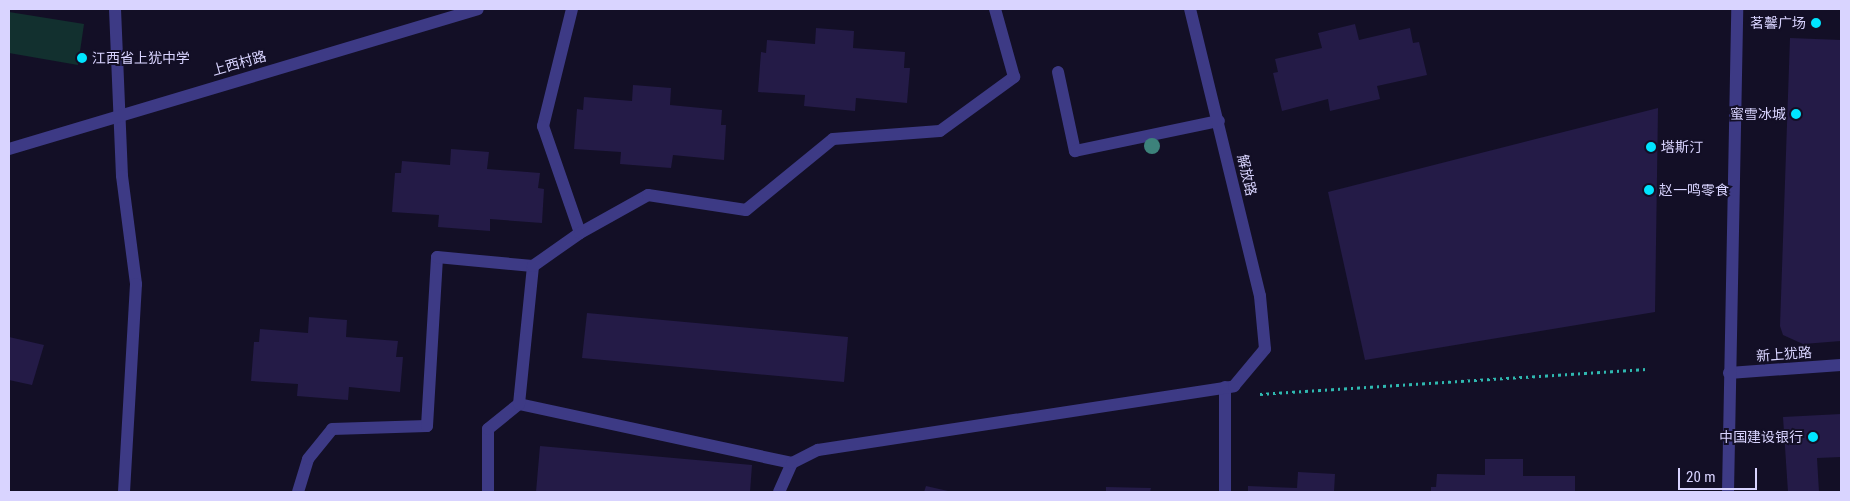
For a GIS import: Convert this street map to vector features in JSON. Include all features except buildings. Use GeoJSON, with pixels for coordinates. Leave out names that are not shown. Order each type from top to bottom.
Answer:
{"type":"FeatureCollection","features":[{"type":"Feature","properties":{"kind":"street"},"geometry":{"type":"LineString","coordinates":[[115,9],[122,176],[136,284],[124,492]]}},
{"type":"Feature","properties":{"kind":"street","name":"上西村路"},"geometry":{"type":"LineString","coordinates":[[9,149],[120,114],[478,9]]}},
{"type":"Feature","properties":{"kind":"street"},"geometry":{"type":"LineString","coordinates":[[572,9],[543,126],[580,233]]}},
{"type":"Feature","properties":{"kind":"street"},"geometry":{"type":"LineString","coordinates":[[298,492],[308,458],[332,429],[426,426],[437,257],[533,266],[580,233],[648,196],[746,210],[833,140],[940,131],[1014,77],[996,9]]}},
{"type":"Feature","properties":{"kind":"street","name":"解放路"},"geometry":{"type":"LineString","coordinates":[[1190,9],[1219,120],[1260,296],[1265,349],[1234,386],[1224,387]]}},
{"type":"Feature","properties":{"kind":"street"},"geometry":{"type":"LineString","coordinates":[[1728,492],[1737,9]]}},
{"type":"Feature","properties":{"kind":"street"},"geometry":{"type":"LineString","coordinates":[[1058,72],[1075,151],[1219,120]]}},
{"type":"Feature","properties":{"kind":"street"},"geometry":{"type":"LineString","coordinates":[[488,492],[488,429],[519,404],[533,266]]}},
{"type":"Feature","properties":{"kind":"street","name":"新上犹路"},"geometry":{"type":"LineString","coordinates":[[1729,373],[1841,365]]}},
{"type":"Feature","properties":{"kind":"street"},"geometry":{"type":"LineString","coordinates":[[519,404],[792,463],[818,450],[1224,387],[1225,492]]}},
{"type":"Feature","properties":{"kind":"street"},"geometry":{"type":"LineString","coordinates":[[779,492],[792,463]]}},
{"type":"Feature","properties":{"kind":"path"},"geometry":{"type":"LineString","coordinates":[[1260,394],[1646,369]]}},
{"type":"Feature","properties":{"kind":"green space"},"geometry":{"type":"Polygon","coordinates":[[[9,12],[84,24],[78,65],[9,53],[9,12]]]}},
{"type":"Feature","properties":{"kind":"place","name":"茗馨广场"},"geometry":{"type":"Point","coordinates":[1816,23]}},
{"type":"Feature","properties":{"kind":"place","name":"江西省上犹中学"},"geometry":{"type":"Point","coordinates":[82,58]}},
{"type":"Feature","properties":{"kind":"place","name":"蜜雪冰城"},"geometry":{"type":"Point","coordinates":[1796,114]}},
{"type":"Feature","properties":{"kind":"place","name":"塔斯汀"},"geometry":{"type":"Point","coordinates":[1651,147]}},
{"type":"Feature","properties":{"kind":"place","name":"赵一鸣零食"},"geometry":{"type":"Point","coordinates":[1649,190]}},
{"type":"Feature","properties":{"kind":"place","name":"中国建设银行"},"geometry":{"type":"Point","coordinates":[1813,437]}}]}
